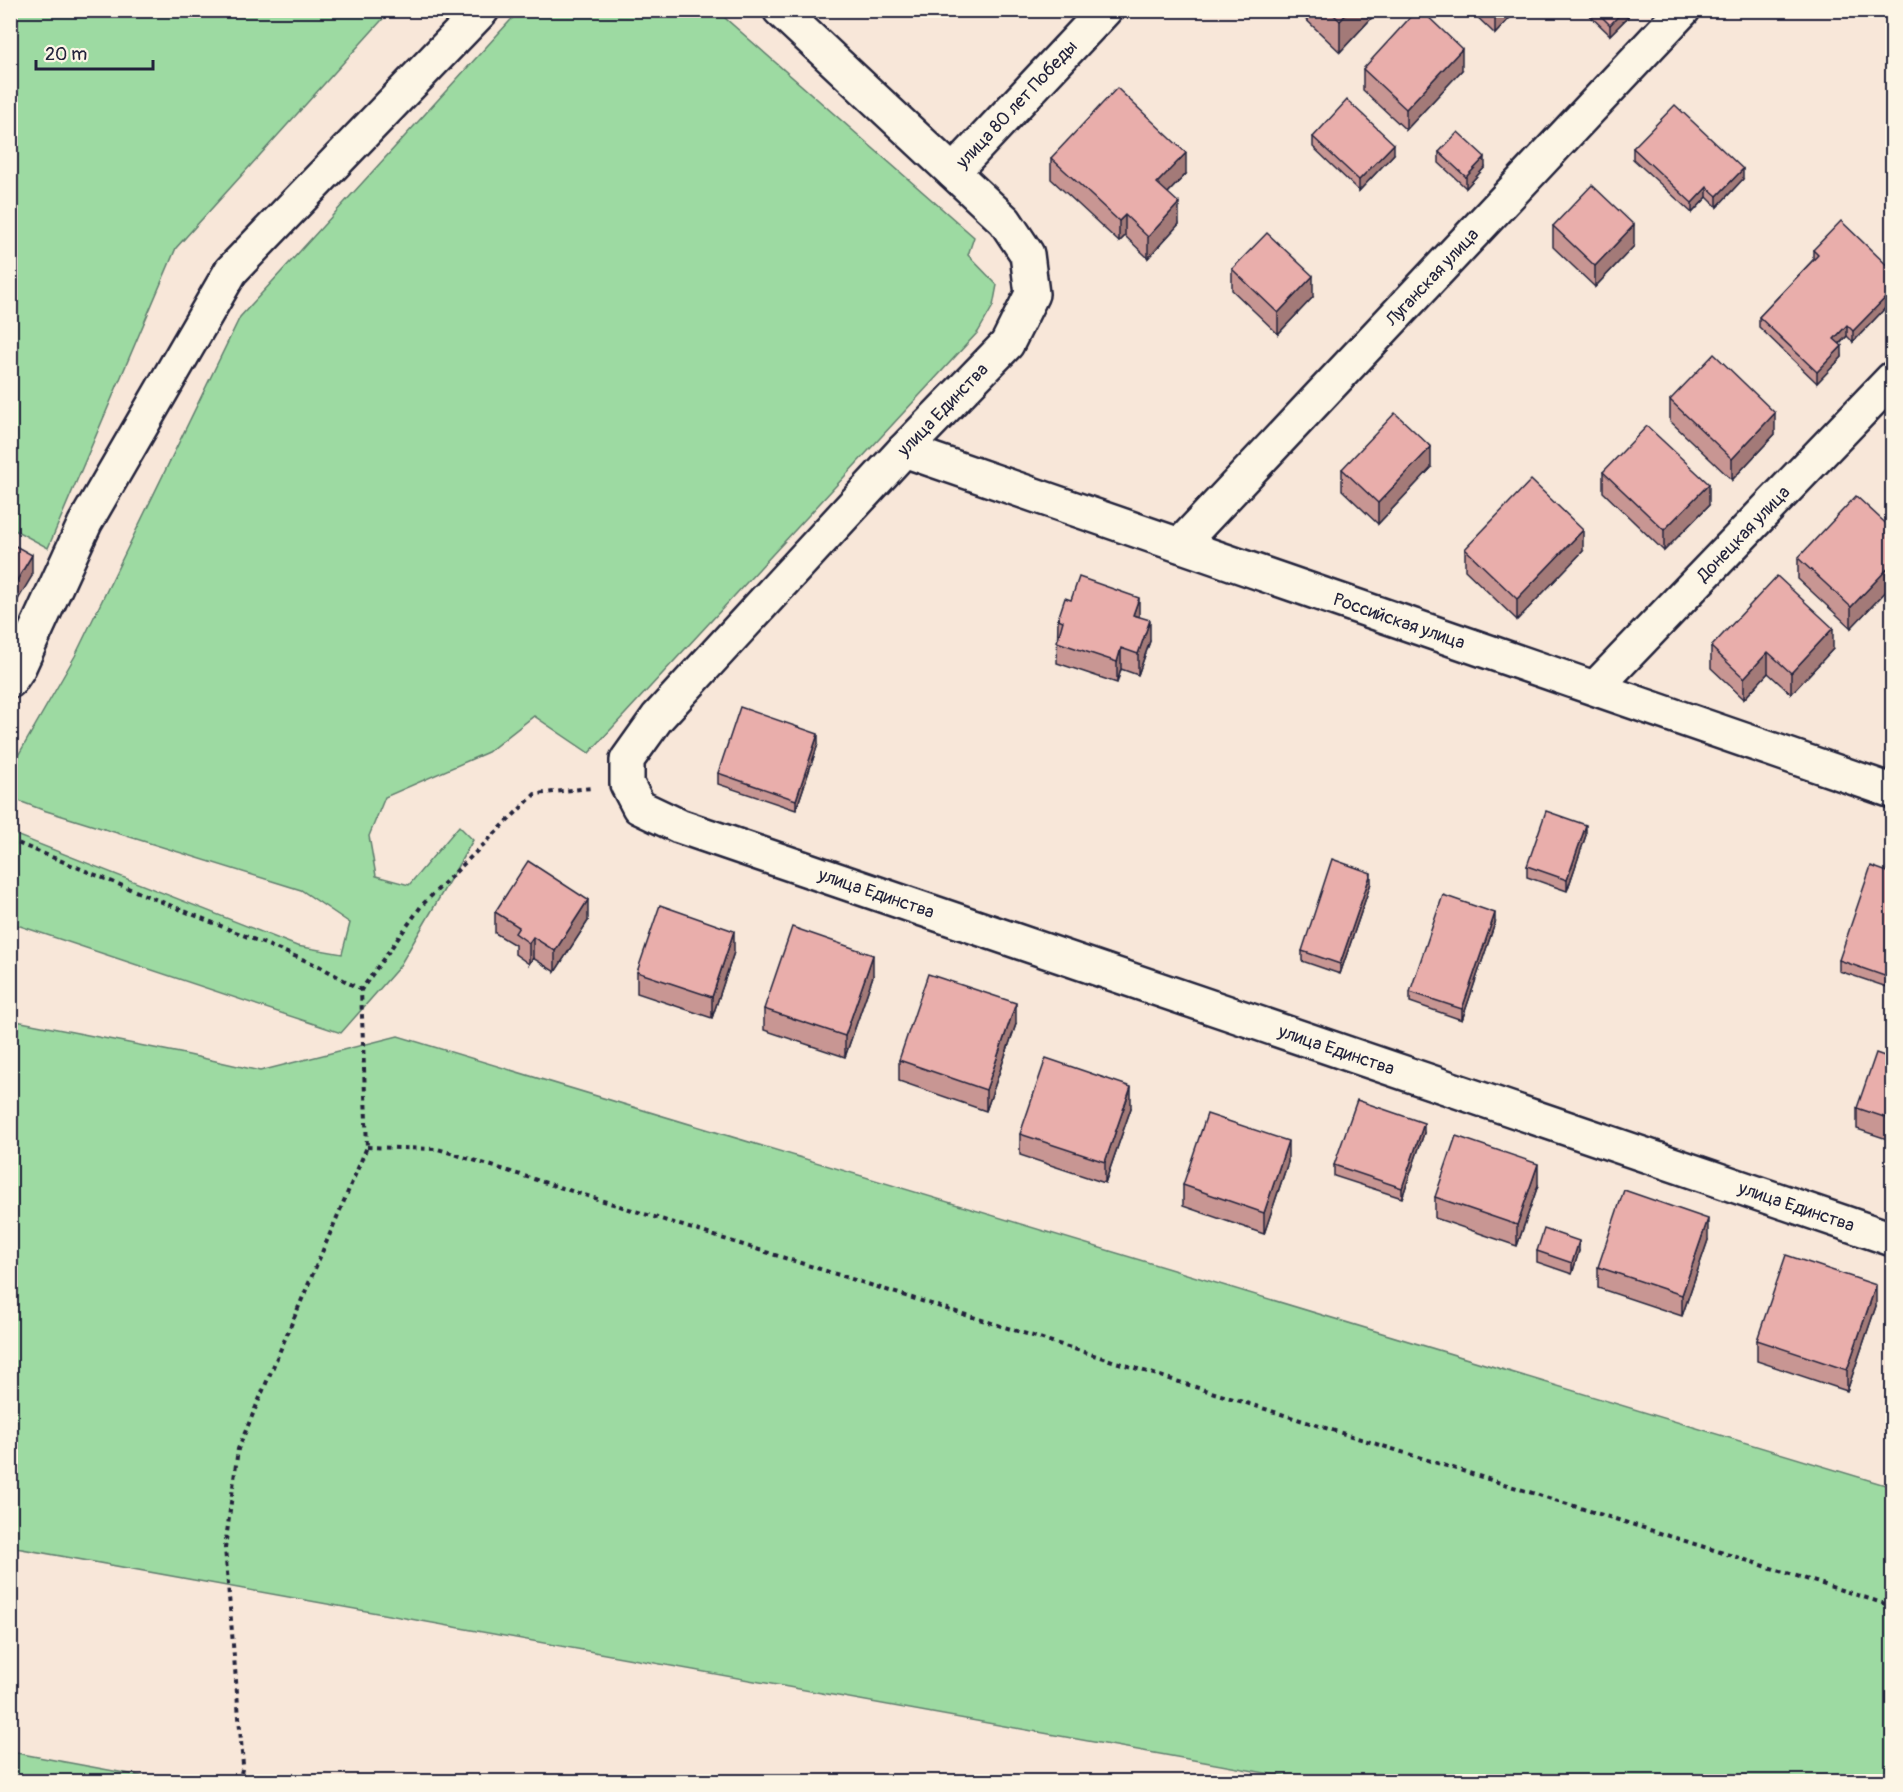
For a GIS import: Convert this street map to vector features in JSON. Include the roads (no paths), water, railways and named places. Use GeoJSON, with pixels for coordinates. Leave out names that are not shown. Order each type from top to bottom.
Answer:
{"type":"FeatureCollection","features":[{"type":"Feature","properties":{"kind":"street"},"geometry":{"type":"LineString","coordinates":[[10,681],[18,669],[85,523],[231,272],[482,10]]}},
{"type":"Feature","properties":{"kind":"street","name":"улица Единства"},"geometry":{"type":"LineString","coordinates":[[780,10],[1005,221],[1027,254],[1032,294],[1007,344],[904,450],[657,718],[627,760],[627,784],[639,807],[679,825],[1893,1239]]}},
{"type":"Feature","properties":{"kind":"street","name":"улица 80 лет Победы"},"geometry":{"type":"LineString","coordinates":[[953,172],[1105,10]]}},
{"type":"Feature","properties":{"kind":"street","name":"Луганская улица"},"geometry":{"type":"LineString","coordinates":[[1180,545],[1683,10]]}},
{"type":"Feature","properties":{"kind":"street","name":"Донецкая улица"},"geometry":{"type":"LineString","coordinates":[[1595,688],[1893,379]]}},
{"type":"Feature","properties":{"kind":"street","name":"Российская улица"},"geometry":{"type":"LineString","coordinates":[[904,450],[1893,791]]}}]}
